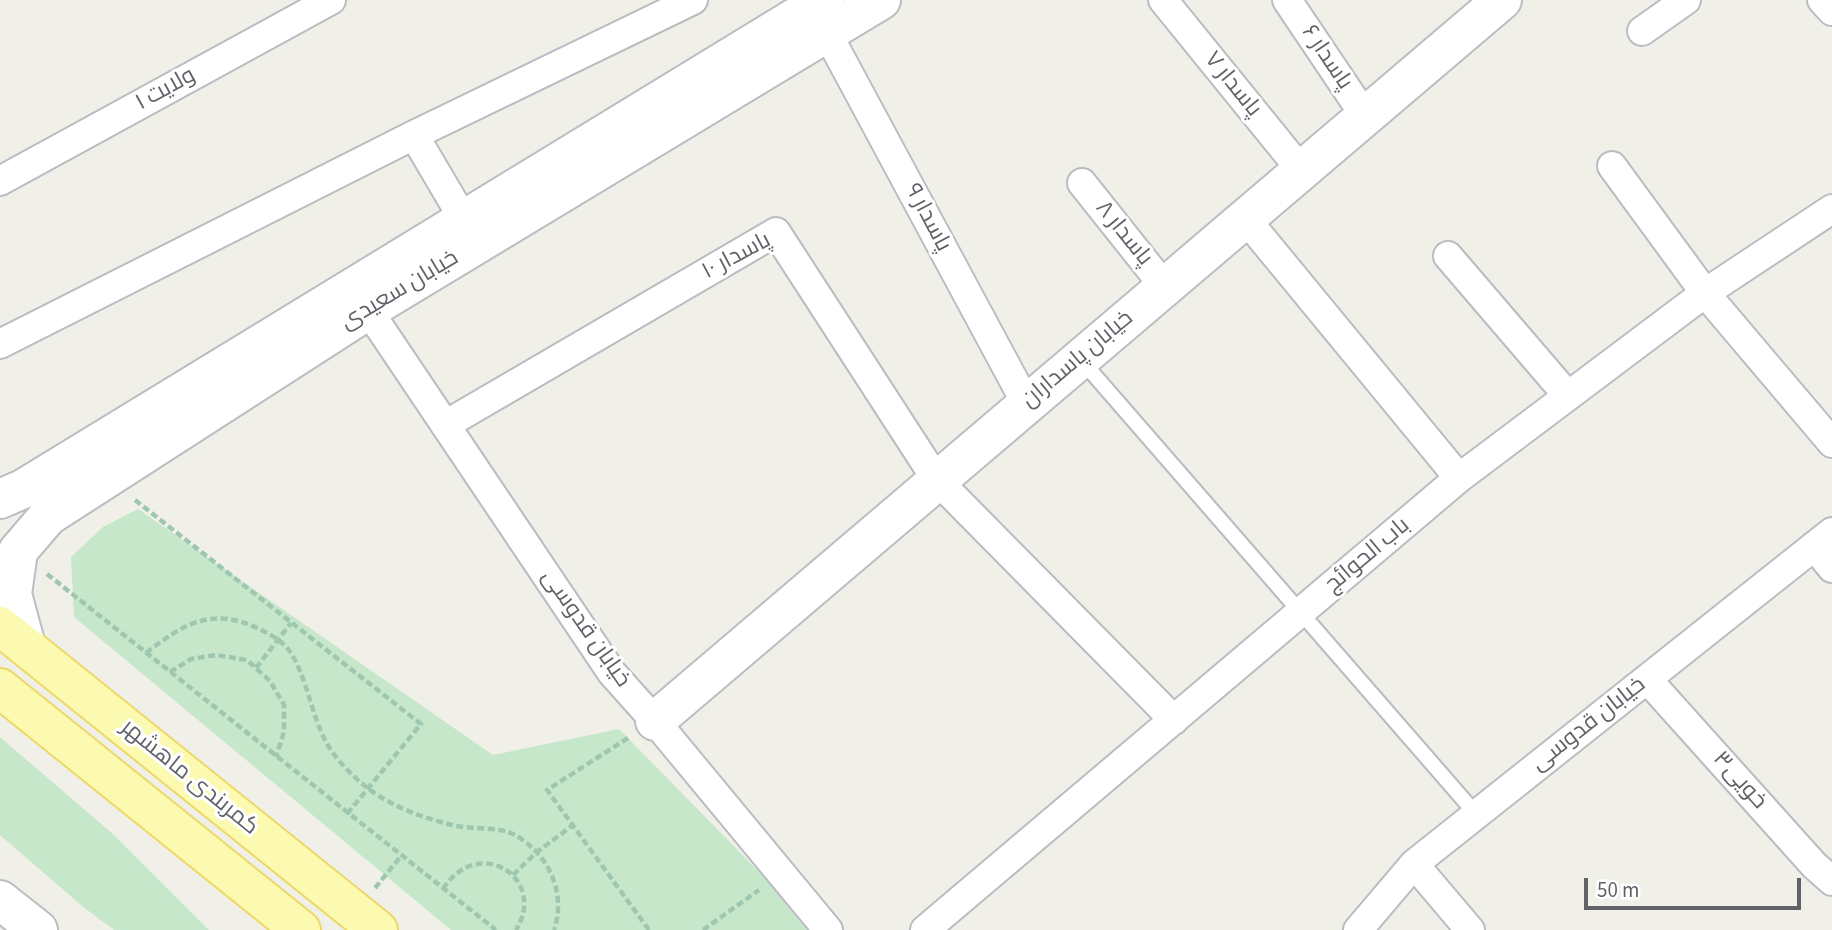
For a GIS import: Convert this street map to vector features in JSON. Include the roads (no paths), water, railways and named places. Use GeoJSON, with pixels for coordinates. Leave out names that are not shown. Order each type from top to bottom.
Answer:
{"type":"FeatureCollection","features":[{"type":"Feature","properties":{"kind":"main road","name":"خیابان سعیدی"},"geometry":{"type":"LineString","coordinates":[[13,636],[12,594],[18,551],[48,516],[360,299],[464,220],[825,17],[881,0]]}},
{"type":"Feature","properties":{"kind":"main road","name":"خیابان پاسداران"},"geometry":{"type":"LineString","coordinates":[[654,721],[1502,0]]}},
{"type":"Feature","properties":{"kind":"main road","name":"خیابان سعیدی"},"geometry":{"type":"LineString","coordinates":[[0,499],[23,489],[360,299],[825,17]]}},
{"type":"Feature","properties":{"kind":"main road","name":"کمربندی ماهشهر"},"geometry":{"type":"LineString","coordinates":[[13,636],[379,930]]}},
{"type":"Feature","properties":{"kind":"main road","name":"کمربندی ماهشهر"},"geometry":{"type":"LineString","coordinates":[[0,688],[301,930]]}},
{"type":"Feature","properties":{"kind":"main road"},"geometry":{"type":"LineString","coordinates":[[0,900],[37,930]]}},
{"type":"Feature","properties":{"kind":"street","name":"ولایت ۱"},"geometry":{"type":"LineString","coordinates":[[0,181],[331,0]]}},
{"type":"Feature","properties":{"kind":"street"},"geometry":{"type":"LineString","coordinates":[[0,344],[414,135],[693,0]]}},
{"type":"Feature","properties":{"kind":"street","name":"پاسدار ۷"},"geometry":{"type":"LineString","coordinates":[[1163,0],[1301,170]]}},
{"type":"Feature","properties":{"kind":"street","name":"پاسدار ۶"},"geometry":{"type":"LineString","coordinates":[[1287,0],[1365,116]]}},
{"type":"Feature","properties":{"kind":"street"},"geometry":{"type":"LineString","coordinates":[[1642,32],[1686,0]]}},
{"type":"Feature","properties":{"kind":"street"},"geometry":{"type":"LineString","coordinates":[[1822,0],[1832,11]]}},
{"type":"Feature","properties":{"kind":"street","name":"پاسدار ۹"},"geometry":{"type":"LineString","coordinates":[[825,17],[1026,403]]}},
{"type":"Feature","properties":{"kind":"street"},"geometry":{"type":"LineString","coordinates":[[414,135],[464,220]]}},
{"type":"Feature","properties":{"kind":"street"},"geometry":{"type":"LineString","coordinates":[[1612,166],[1706,293],[1832,443]]}},
{"type":"Feature","properties":{"kind":"street","name":"پاسدار ۸"},"geometry":{"type":"LineString","coordinates":[[1082,183],[1164,286]]}},
{"type":"Feature","properties":{"kind":"street","name":"باب الحوائج"},"geometry":{"type":"LineString","coordinates":[[925,930],[1459,478],[1706,293],[1832,209]]}},
{"type":"Feature","properties":{"kind":"street"},"geometry":{"type":"LineString","coordinates":[[1245,218],[1459,478]]}},
{"type":"Feature","properties":{"kind":"street","name":"پاسدار ۱۰"},"geometry":{"type":"LineString","coordinates":[[445,425],[776,232],[936,480]]}},
{"type":"Feature","properties":{"kind":"street"},"geometry":{"type":"LineString","coordinates":[[1448,256],[1568,396]]}},
{"type":"Feature","properties":{"kind":"street","name":"خیابان قدوسی"},"geometry":{"type":"LineString","coordinates":[[360,299],[611,673],[828,930]]}},
{"type":"Feature","properties":{"kind":"street"},"geometry":{"type":"LineString","coordinates":[[936,480],[1174,720]]}},
{"type":"Feature","properties":{"kind":"street"},"geometry":{"type":"LineString","coordinates":[[1823,539],[1832,568]]}},
{"type":"Feature","properties":{"kind":"street","name":"خیابان قدوسی"},"geometry":{"type":"LineString","coordinates":[[1358,930],[1414,864],[1823,539]]}},
{"type":"Feature","properties":{"kind":"street","name":"خویی۳"},"geometry":{"type":"LineString","coordinates":[[1647,678],[1814,865],[1832,881]]}},
{"type":"Feature","properties":{"kind":"street"},"geometry":{"type":"LineString","coordinates":[[1414,864],[1470,930]]}},
{"type":"Feature","properties":{"kind":"lane"},"geometry":{"type":"LineString","coordinates":[[1080,358],[1476,814]]}}]}
